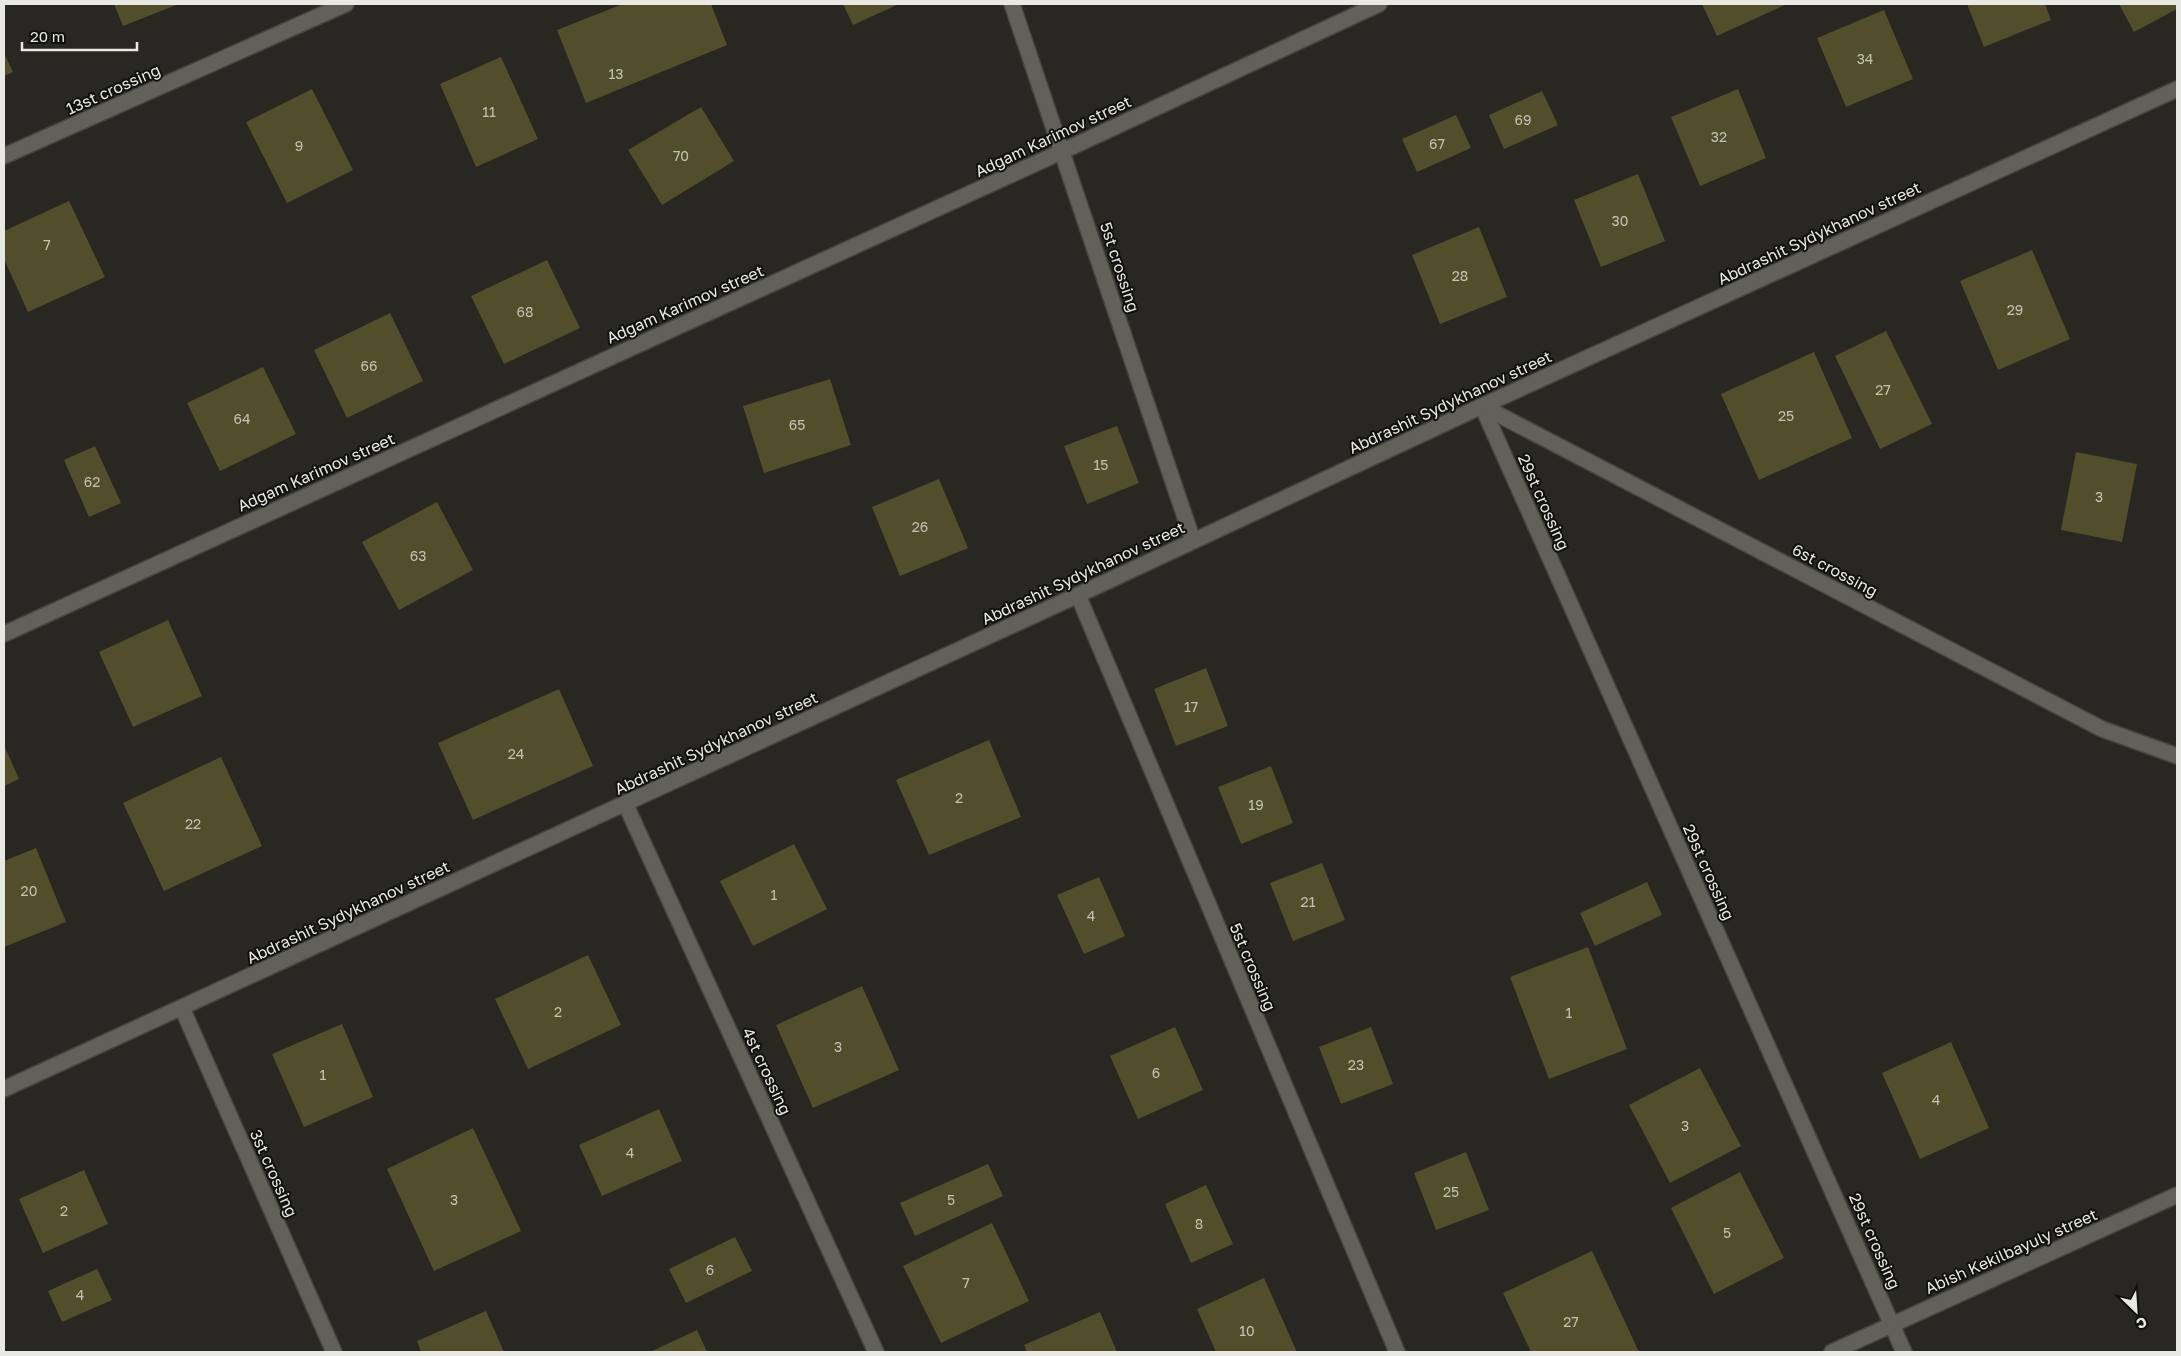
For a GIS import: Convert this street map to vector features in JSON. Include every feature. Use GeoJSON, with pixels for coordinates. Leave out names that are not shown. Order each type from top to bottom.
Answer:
{"type":"FeatureCollection","features":[{"type":"Feature","properties":{"kind":"street","name":"13st crossing"},"geometry":{"type":"LineString","coordinates":[[4,156],[346,4]]}},
{"type":"Feature","properties":{"kind":"street","name":"5st crossing"},"geometry":{"type":"LineString","coordinates":[[1012,4],[1193,541]]}},
{"type":"Feature","properties":{"kind":"street","name":"Adgam Karimov street"},"geometry":{"type":"LineString","coordinates":[[4,634],[1063,151],[1379,4]]}},
{"type":"Feature","properties":{"kind":"street","name":"Abdrashit Sydykhanov street"},"geometry":{"type":"LineString","coordinates":[[4,1088],[182,1008],[1078,595],[1482,406],[2177,88]]}},
{"type":"Feature","properties":{"kind":"street","name":"6st crossing"},"geometry":{"type":"LineString","coordinates":[[1482,406],[2102,729],[2177,756]]}},
{"type":"Feature","properties":{"kind":"street","name":"29st crossing"},"geometry":{"type":"LineString","coordinates":[[1482,406],[1904,1352]]}},
{"type":"Feature","properties":{"kind":"street","name":"5st crossing"},"geometry":{"type":"LineString","coordinates":[[1078,595],[1397,1352]]}},
{"type":"Feature","properties":{"kind":"street","name":"4st crossing"},"geometry":{"type":"LineString","coordinates":[[626,803],[876,1352]]}},
{"type":"Feature","properties":{"kind":"street","name":"3st crossing"},"geometry":{"type":"LineString","coordinates":[[182,1008],[334,1352]]}},
{"type":"Feature","properties":{"kind":"street","name":"Abish Kekilbayuly street"},"geometry":{"type":"LineString","coordinates":[[1832,1352],[2177,1194]]}},
{"type":"Feature","properties":{"kind":"building"},"geometry":{"type":"Polygon","coordinates":[[[114,4],[179,4],[123,26],[114,4]]]}},
{"type":"Feature","properties":{"kind":"building"},"geometry":{"type":"Polygon","coordinates":[[[623,4],[711,4],[727,45],[586,103],[557,30],[623,4]]]}},
{"type":"Feature","properties":{"kind":"building"},"geometry":{"type":"Polygon","coordinates":[[[843,4],[899,4],[853,25],[843,4]]]}},
{"type":"Feature","properties":{"kind":"building"},"geometry":{"type":"Polygon","coordinates":[[[1702,4],[1787,4],[1717,36],[1702,4]]]}},
{"type":"Feature","properties":{"kind":"building"},"geometry":{"type":"Polygon","coordinates":[[[1967,4],[2045,4],[2051,20],[1984,47],[1967,4]]]}},
{"type":"Feature","properties":{"kind":"building"},"geometry":{"type":"Polygon","coordinates":[[[2119,4],[2177,4],[2177,9],[2134,32],[2119,4]]]}},
{"type":"Feature","properties":{"kind":"building"},"geometry":{"type":"Polygon","coordinates":[[[1884,10],[1913,79],[1846,107],[1817,38],[1884,10]]]}},
{"type":"Feature","properties":{"kind":"building"},"geometry":{"type":"Polygon","coordinates":[[[4,53],[13,72],[4,76],[4,53]]]}},
{"type":"Feature","properties":{"kind":"building"},"geometry":{"type":"Polygon","coordinates":[[[501,57],[538,139],[476,167],[440,84],[501,57]]]}},
{"type":"Feature","properties":{"kind":"building"},"geometry":{"type":"Polygon","coordinates":[[[312,89],[353,170],[287,203],[246,122],[312,89]]]}},
{"type":"Feature","properties":{"kind":"building"},"geometry":{"type":"Polygon","coordinates":[[[1738,89],[1766,158],[1700,186],[1671,117],[1738,89]]]}},
{"type":"Feature","properties":{"kind":"building"},"geometry":{"type":"Polygon","coordinates":[[[1542,91],[1558,125],[1504,149],[1489,115],[1542,91]]]}},
{"type":"Feature","properties":{"kind":"building"},"geometry":{"type":"Polygon","coordinates":[[[701,107],[734,161],[662,205],[628,150],[701,107]]]}},
{"type":"Feature","properties":{"kind":"building"},"geometry":{"type":"Polygon","coordinates":[[[1456,115],[1471,148],[1417,172],[1402,139],[1456,115]]]}},
{"type":"Feature","properties":{"kind":"building"},"geometry":{"type":"Polygon","coordinates":[[[1638,174],[1665,241],[1601,267],[1574,200],[1638,174]]]}},
{"type":"Feature","properties":{"kind":"building"},"geometry":{"type":"Polygon","coordinates":[[[69,201],[105,277],[28,312],[4,259],[4,231],[69,201]]]}},
{"type":"Feature","properties":{"kind":"building"},"geometry":{"type":"Polygon","coordinates":[[[1479,227],[1507,297],[1440,324],[1412,255],[1479,227]]]}},
{"type":"Feature","properties":{"kind":"building"},"geometry":{"type":"Polygon","coordinates":[[[2032,250],[2070,339],[1998,370],[1960,281],[2032,250]]]}},
{"type":"Feature","properties":{"kind":"building"},"geometry":{"type":"Polygon","coordinates":[[[547,260],[580,328],[504,364],[471,296],[547,260]]]}},
{"type":"Feature","properties":{"kind":"building"},"geometry":{"type":"Polygon","coordinates":[[[390,313],[423,381],[347,418],[314,350],[390,313]]]}},
{"type":"Feature","properties":{"kind":"building"},"geometry":{"type":"Polygon","coordinates":[[[1886,331],[1932,424],[1880,449],[1835,356],[1886,331]]]}},
{"type":"Feature","properties":{"kind":"building"},"geometry":{"type":"Polygon","coordinates":[[[1814,352],[1852,438],[1759,480],[1721,394],[1814,352]]]}},
{"type":"Feature","properties":{"kind":"building"},"geometry":{"type":"Polygon","coordinates":[[[263,367],[296,434],[220,471],[187,403],[263,367]]]}},
{"type":"Feature","properties":{"kind":"building"},"geometry":{"type":"Polygon","coordinates":[[[830,379],[851,445],[764,473],[743,406],[830,379]]]}},
{"type":"Feature","properties":{"kind":"building"},"geometry":{"type":"Polygon","coordinates":[[[1117,426],[1139,483],[1087,504],[1064,446],[1117,426]]]}},
{"type":"Feature","properties":{"kind":"building"},"geometry":{"type":"Polygon","coordinates":[[[95,446],[121,503],[89,517],[64,460],[95,446]]]}},
{"type":"Feature","properties":{"kind":"building"},"geometry":{"type":"Polygon","coordinates":[[[2076,452],[2137,464],[2122,542],[2061,530],[2076,452]]]}},
{"type":"Feature","properties":{"kind":"building"},"geometry":{"type":"Polygon","coordinates":[[[939,479],[968,548],[900,576],[872,507],[939,479]]]}},
{"type":"Feature","properties":{"kind":"building"},"geometry":{"type":"Polygon","coordinates":[[[437,502],[473,570],[399,610],[362,542],[437,502]]]}},
{"type":"Feature","properties":{"kind":"building"},"geometry":{"type":"Polygon","coordinates":[[[168,620],[202,696],[133,727],[99,652],[168,620]]]}},
{"type":"Feature","properties":{"kind":"building"},"geometry":{"type":"Polygon","coordinates":[[[1206,668],[1228,726],[1176,746],[1154,689],[1206,668]]]}},
{"type":"Feature","properties":{"kind":"building"},"geometry":{"type":"Polygon","coordinates":[[[559,689],[593,766],[473,820],[438,743],[559,689]]]}},
{"type":"Feature","properties":{"kind":"building"},"geometry":{"type":"Polygon","coordinates":[[[989,740],[1021,817],[929,855],[896,780],[989,740]]]}},
{"type":"Feature","properties":{"kind":"building"},"geometry":{"type":"Polygon","coordinates":[[[4,745],[19,779],[4,786],[4,745]]]}},
{"type":"Feature","properties":{"kind":"building"},"geometry":{"type":"Polygon","coordinates":[[[221,757],[262,846],[164,891],[123,803],[221,757]]]}},
{"type":"Feature","properties":{"kind":"building"},"geometry":{"type":"Polygon","coordinates":[[[1271,766],[1293,823],[1241,844],[1218,787],[1271,766]]]}},
{"type":"Feature","properties":{"kind":"building"},"geometry":{"type":"Polygon","coordinates":[[[794,844],[827,909],[753,946],[720,881],[794,844]]]}},
{"type":"Feature","properties":{"kind":"building"},"geometry":{"type":"Polygon","coordinates":[[[36,848],[66,922],[4,947],[4,861],[36,848]]]}},
{"type":"Feature","properties":{"kind":"building"},"geometry":{"type":"Polygon","coordinates":[[[1322,863],[1345,920],[1293,941],[1270,883],[1322,863]]]}},
{"type":"Feature","properties":{"kind":"building"},"geometry":{"type":"Polygon","coordinates":[[[1099,877],[1125,936],[1084,954],[1057,895],[1099,877]]]}},
{"type":"Feature","properties":{"kind":"building"},"geometry":{"type":"Polygon","coordinates":[[[1647,882],[1662,915],[1595,946],[1580,913],[1647,882]]]}},
{"type":"Feature","properties":{"kind":"building"},"geometry":{"type":"Polygon","coordinates":[[[1588,947],[1627,1049],[1549,1079],[1510,977],[1588,947]]]}},
{"type":"Feature","properties":{"kind":"building"},"geometry":{"type":"Polygon","coordinates":[[[588,955],[621,1025],[528,1069],[495,999],[588,955]]]}},
{"type":"Feature","properties":{"kind":"building"},"geometry":{"type":"Polygon","coordinates":[[[862,986],[899,1070],[813,1108],[776,1025],[862,986]]]}},
{"type":"Feature","properties":{"kind":"building"},"geometry":{"type":"Polygon","coordinates":[[[342,1024],[373,1097],[304,1127],[272,1054],[342,1024]]]}},
{"type":"Feature","properties":{"kind":"building"},"geometry":{"type":"Polygon","coordinates":[[[1175,1027],[1203,1090],[1138,1119],[1110,1056],[1175,1027]]]}},
{"type":"Feature","properties":{"kind":"building"},"geometry":{"type":"Polygon","coordinates":[[[1371,1027],[1393,1084],[1341,1104],[1319,1047],[1371,1027]]]}},
{"type":"Feature","properties":{"kind":"building"},"geometry":{"type":"Polygon","coordinates":[[[1951,1042],[1989,1128],[1920,1159],[1882,1073],[1951,1042]]]}},
{"type":"Feature","properties":{"kind":"building"},"geometry":{"type":"Polygon","coordinates":[[[1700,1068],[1741,1146],[1670,1183],[1629,1105],[1700,1068]]]}},
{"type":"Feature","properties":{"kind":"building"},"geometry":{"type":"Polygon","coordinates":[[[659,1109],[682,1161],[602,1196],[579,1145],[659,1109]]]}},
{"type":"Feature","properties":{"kind":"building"},"geometry":{"type":"Polygon","coordinates":[[[473,1128],[521,1231],[434,1271],[387,1169],[473,1128]]]}},
{"type":"Feature","properties":{"kind":"building"},"geometry":{"type":"Polygon","coordinates":[[[1466,1152],[1489,1210],[1436,1230],[1414,1173],[1466,1152]]]}},
{"type":"Feature","properties":{"kind":"building"},"geometry":{"type":"Polygon","coordinates":[[[988,1164],[1003,1196],[915,1236],[900,1203],[988,1164]]]}},
{"type":"Feature","properties":{"kind":"building"},"geometry":{"type":"Polygon","coordinates":[[[84,1170],[108,1224],[43,1253],[19,1199],[84,1170]]]}},
{"type":"Feature","properties":{"kind":"building"},"geometry":{"type":"Polygon","coordinates":[[[1740,1172],[1784,1258],[1714,1294],[1671,1208],[1740,1172]]]}},
{"type":"Feature","properties":{"kind":"building"},"geometry":{"type":"Polygon","coordinates":[[[1206,1185],[1233,1244],[1191,1263],[1165,1204],[1206,1185]]]}},
{"type":"Feature","properties":{"kind":"building"},"geometry":{"type":"Polygon","coordinates":[[[992,1223],[1029,1301],[941,1343],[903,1266],[992,1223]]]}},
{"type":"Feature","properties":{"kind":"building"},"geometry":{"type":"Polygon","coordinates":[[[735,1237],[752,1271],[686,1303],[669,1269],[735,1237]]]}},
{"type":"Feature","properties":{"kind":"building"},"geometry":{"type":"Polygon","coordinates":[[[1592,1251],[1639,1352],[1531,1352],[1503,1293],[1592,1251]]]}},
{"type":"Feature","properties":{"kind":"building"},"geometry":{"type":"Polygon","coordinates":[[[97,1269],[112,1300],[62,1322],[48,1291],[97,1269]]]}},
{"type":"Feature","properties":{"kind":"building"},"geometry":{"type":"Polygon","coordinates":[[[1264,1278],[1297,1352],[1216,1352],[1197,1309],[1264,1278]]]}},
{"type":"Feature","properties":{"kind":"building"},"geometry":{"type":"Polygon","coordinates":[[[486,1311],[504,1352],[421,1352],[417,1341],[486,1311]]]}},
{"type":"Feature","properties":{"kind":"building"},"geometry":{"type":"Polygon","coordinates":[[[1100,1312],[1117,1352],[1027,1352],[1024,1345],[1100,1312]]]}},
{"type":"Feature","properties":{"kind":"building"},"geometry":{"type":"Polygon","coordinates":[[[697,1330],[707,1352],[650,1352],[697,1330]]]}}]}
